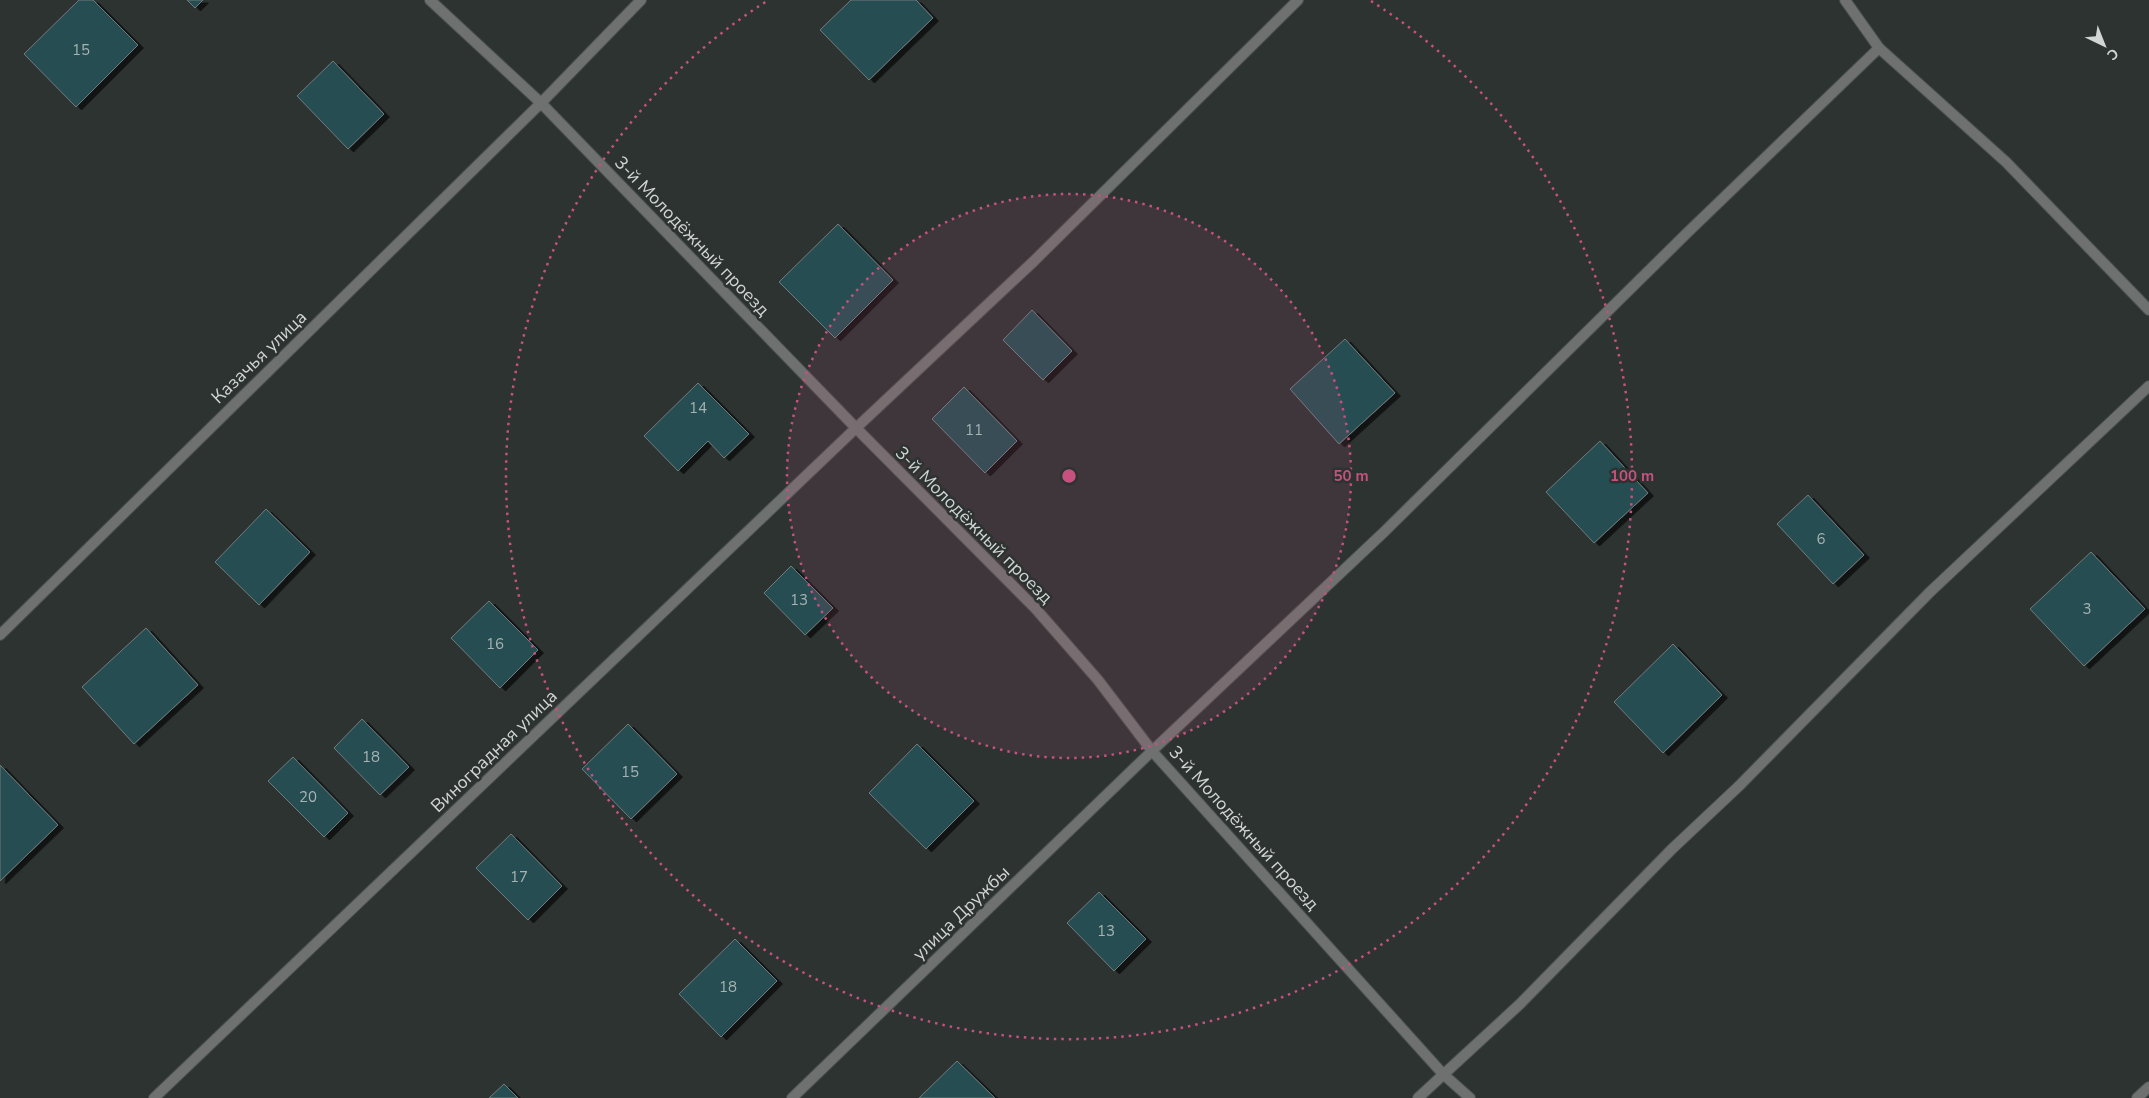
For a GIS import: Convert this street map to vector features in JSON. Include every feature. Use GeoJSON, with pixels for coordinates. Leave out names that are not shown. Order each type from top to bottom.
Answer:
{"type":"FeatureCollection","features":[{"type":"Feature","properties":{"kind":"street","name":"3-й Молодёжный проезд"},"geometry":{"type":"LineString","coordinates":[[430,0],[541,103],[856,428],[1035,608],[1098,680],[1152,751],[1443,1074],[1470,1098]]}},
{"type":"Feature","properties":{"kind":"street","name":"Казачья улица"},"geometry":{"type":"LineString","coordinates":[[0,635],[541,103],[641,0]]}},
{"type":"Feature","properties":{"kind":"street","name":"Виноградная улица"},"geometry":{"type":"LineString","coordinates":[[154,1098],[856,428],[1034,261],[1298,0]]}},
{"type":"Feature","properties":{"kind":"street"},"geometry":{"type":"LineString","coordinates":[[1845,0],[1880,48],[2006,162],[2149,310]]}},
{"type":"Feature","properties":{"kind":"street","name":"улица Дружбы"},"geometry":{"type":"LineString","coordinates":[[792,1098],[1152,751],[1384,532],[1687,233],[1880,48]]}},
{"type":"Feature","properties":{"kind":"street"},"geometry":{"type":"LineString","coordinates":[[1418,1098],[1520,1004],[1930,592],[2149,386]]}},
{"type":"Feature","properties":{"kind":"street"},"geometry":{"type":"LineString","coordinates":[[2137,1098],[2149,1087]]}},
{"type":"Feature","properties":{"kind":"building"},"geometry":{"type":"Polygon","coordinates":[[[79,0],[93,0],[138,45],[76,107],[24,54],[79,0]]]}},
{"type":"Feature","properties":{"kind":"building"},"geometry":{"type":"Polygon","coordinates":[[[187,0],[203,0],[195,8],[187,0]]]}},
{"type":"Feature","properties":{"kind":"building"},"geometry":{"type":"Polygon","coordinates":[[[851,0],[916,0],[933,18],[869,80],[820,30],[851,0]]]}},
{"type":"Feature","properties":{"kind":"building"},"geometry":{"type":"Polygon","coordinates":[[[333,61],[384,114],[348,149],[297,96],[333,61]]]}},
{"type":"Feature","properties":{"kind":"building"},"geometry":{"type":"Polygon","coordinates":[[[838,224],[893,280],[835,338],[779,282],[838,224]]]}},
{"type":"Feature","properties":{"kind":"building"},"geometry":{"type":"Polygon","coordinates":[[[1032,310],[1072,351],[1043,380],[1003,340],[1032,310]]]}},
{"type":"Feature","properties":{"kind":"building"},"geometry":{"type":"Polygon","coordinates":[[[1345,339],[1395,393],[1339,444],[1290,389],[1345,339]]]}},
{"type":"Feature","properties":{"kind":"building"},"geometry":{"type":"Polygon","coordinates":[[[698,383],[749,434],[724,458],[708,441],[678,471],[644,436],[698,383]]]}},
{"type":"Feature","properties":{"kind":"building"},"geometry":{"type":"Polygon","coordinates":[[[964,387],[1017,441],[985,473],[932,419],[964,387]]]}},
{"type":"Feature","properties":{"kind":"building"},"geometry":{"type":"Polygon","coordinates":[[[1600,441],[1648,493],[1594,543],[1546,492],[1600,441]]]}},
{"type":"Feature","properties":{"kind":"building"},"geometry":{"type":"Polygon","coordinates":[[[1808,495],[1864,555],[1833,584],[1777,524],[1808,495]]]}},
{"type":"Feature","properties":{"kind":"building"},"geometry":{"type":"Polygon","coordinates":[[[266,509],[310,552],[259,605],[215,562],[266,509]]]}},
{"type":"Feature","properties":{"kind":"building"},"geometry":{"type":"Polygon","coordinates":[[[2091,552],[2145,609],[2084,666],[2030,609],[2091,552]]]}},
{"type":"Feature","properties":{"kind":"building"},"geometry":{"type":"Polygon","coordinates":[[[791,566],[833,608],[805,635],[764,593],[791,566]]]}},
{"type":"Feature","properties":{"kind":"building"},"geometry":{"type":"Polygon","coordinates":[[[489,601],[538,650],[500,688],[451,638],[489,601]]]}},
{"type":"Feature","properties":{"kind":"building"},"geometry":{"type":"Polygon","coordinates":[[[146,628],[198,685],[134,744],[82,687],[146,628]]]}},
{"type":"Feature","properties":{"kind":"building"},"geometry":{"type":"Polygon","coordinates":[[[1673,644],[1722,695],[1663,753],[1614,702],[1673,644]]]}},
{"type":"Feature","properties":{"kind":"building"},"geometry":{"type":"Polygon","coordinates":[[[362,719],[409,767],[380,795],[334,748],[362,719]]]}},
{"type":"Feature","properties":{"kind":"building"},"geometry":{"type":"Polygon","coordinates":[[[628,724],[677,774],[631,819],[582,769],[628,724]]]}},
{"type":"Feature","properties":{"kind":"building"},"geometry":{"type":"Polygon","coordinates":[[[917,744],[974,801],[926,849],[869,793],[917,744]]]}},
{"type":"Feature","properties":{"kind":"building"},"geometry":{"type":"Polygon","coordinates":[[[293,757],[348,813],[324,837],[268,781],[293,757]]]}},
{"type":"Feature","properties":{"kind":"building"},"geometry":{"type":"Polygon","coordinates":[[[0,765],[58,825],[0,881],[0,765]]]}},
{"type":"Feature","properties":{"kind":"building"},"geometry":{"type":"Polygon","coordinates":[[[511,834],[562,886],[528,920],[476,868],[511,834]]]}},
{"type":"Feature","properties":{"kind":"building"},"geometry":{"type":"Polygon","coordinates":[[[1099,892],[1146,939],[1114,971],[1067,923],[1099,892]]]}},
{"type":"Feature","properties":{"kind":"building"},"geometry":{"type":"Polygon","coordinates":[[[735,939],[777,981],[721,1037],[679,994],[735,939]]]}},
{"type":"Feature","properties":{"kind":"building"},"geometry":{"type":"Polygon","coordinates":[[[957,1061],[995,1098],[919,1098],[957,1061]]]}},
{"type":"Feature","properties":{"kind":"building"},"geometry":{"type":"Polygon","coordinates":[[[504,1084],[518,1098],[489,1098],[504,1084]]]}}]}
